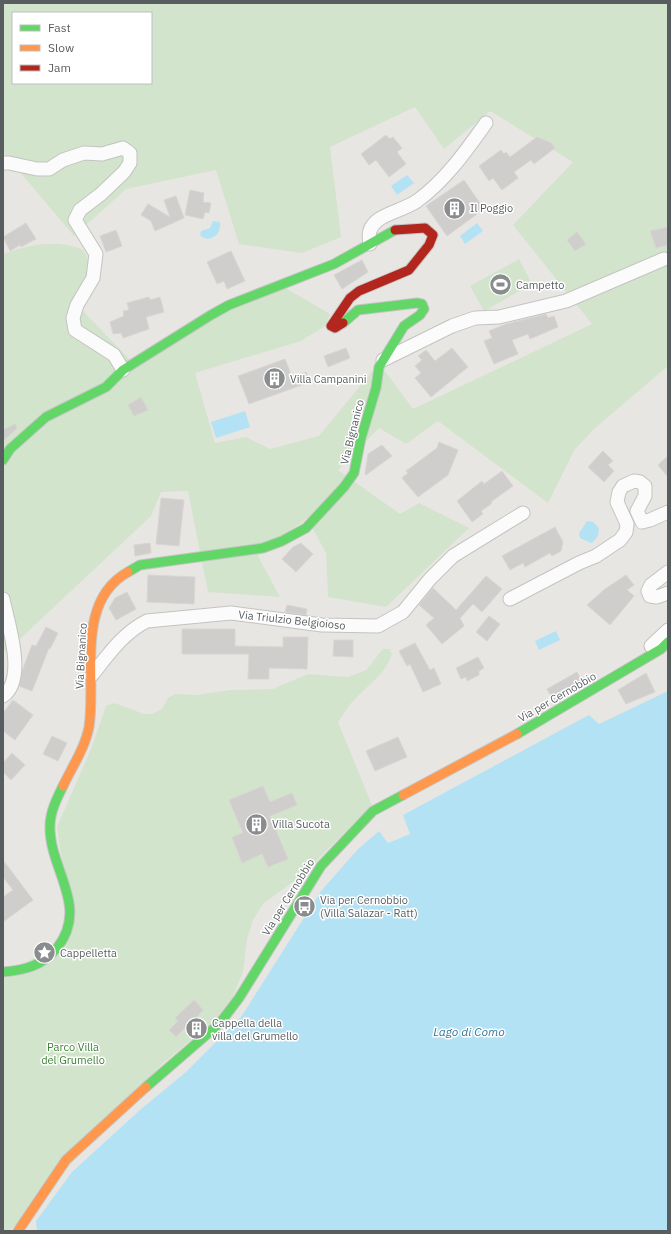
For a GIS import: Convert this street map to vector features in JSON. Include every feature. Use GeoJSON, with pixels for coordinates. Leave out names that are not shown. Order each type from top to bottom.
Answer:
{"type":"FeatureCollection","features":[{"type":"Feature","properties":{"kind":"street"},"geometry":{"type":"LineString","coordinates":[[370,244],[370,229],[374,223],[380,218],[397,212],[417,201],[454,166],[486,123]]}},
{"type":"Feature","properties":{"kind":"street"},"geometry":{"type":"LineString","coordinates":[[3,163],[36,169],[49,169],[63,160],[84,153],[102,154],[124,148],[130,153],[130,163],[124,172],[110,186],[80,210],[75,220],[96,254],[94,278],[77,305],[72,318],[76,330],[114,355],[123,370]]}},
{"type":"Feature","properties":{"kind":"street","name":"Via Bignanico"},"geometry":{"type":"LineString","coordinates":[[3,460],[10,449],[46,417],[106,388],[123,370],[229,305],[321,270],[397,230],[406,228],[425,228],[433,235],[429,245],[409,270],[359,291],[350,298],[331,326],[335,328],[339,327],[352,312],[358,310],[417,303],[422,304],[424,309],[420,315],[404,326],[382,361],[361,438],[354,473],[344,487],[320,514],[296,534],[263,548],[140,565],[126,571],[115,581],[103,596],[97,608],[93,626],[92,675],[88,735],[56,804],[50,827],[56,858],[69,902],[71,916],[69,929],[56,949],[42,963],[22,970],[3,972]]}},
{"type":"Feature","properties":{"kind":"street"},"geometry":{"type":"LineString","coordinates":[[382,361],[452,326],[475,318],[499,317],[566,301],[664,259]]}},
{"type":"Feature","properties":{"kind":"street"},"geometry":{"type":"LineString","coordinates":[[510,598],[596,556],[620,540],[626,532],[627,524],[617,502],[619,492],[623,486],[634,481],[640,482],[645,486],[645,496],[636,511],[642,522],[668,512]]}},
{"type":"Feature","properties":{"kind":"street","name":"Via Triulzio Belgioioso"},"geometry":{"type":"LineString","coordinates":[[92,675],[110,651],[136,626],[147,621],[231,614],[322,625],[378,626],[403,612],[430,579],[452,556],[523,513]]}},
{"type":"Feature","properties":{"kind":"street"},"geometry":{"type":"LineString","coordinates":[[668,572],[651,585],[648,591],[650,596],[657,598],[668,593]]}},
{"type":"Feature","properties":{"kind":"street"},"geometry":{"type":"LineString","coordinates":[[3,599],[15,661],[15,678],[8,692],[3,696]]}},
{"type":"Feature","properties":{"kind":"street"},"geometry":{"type":"LineString","coordinates":[[594,689],[592,685],[656,643],[668,630]]}},
{"type":"Feature","properties":{"kind":"street","name":"Via per Cernobbio"},"geometry":{"type":"LineString","coordinates":[[18,1231],[66,1160],[148,1085],[220,1023],[239,998],[321,866],[372,811],[540,722],[661,649],[668,642]]}},
{"type":"Feature","properties":{"kind":"green space"},"geometry":{"type":"Polygon","coordinates":[[[3,3],[668,3],[668,366],[595,428],[575,449],[548,503],[438,421],[406,444],[379,428],[338,470],[400,514],[419,503],[469,528],[386,607],[328,597],[326,553],[307,518],[258,556],[280,597],[208,592],[188,491],[161,492],[151,516],[6,652],[3,648],[3,254],[44,244],[65,245],[84,251],[88,259],[88,266],[81,309],[132,362],[277,283],[330,314],[325,326],[301,341],[195,373],[215,443],[246,437],[270,449],[319,436],[379,363],[413,409],[592,324],[513,225],[573,162],[490,111],[444,149],[415,107],[330,147],[341,237],[302,253],[239,244],[216,170],[126,189],[74,236],[3,152],[3,3]]]}},
{"type":"Feature","properties":{"kind":"green space","name":"Campetto"},"geometry":{"type":"Polygon","coordinates":[[[519,259],[532,284],[484,311],[470,286],[519,259]]]}},
{"type":"Feature","properties":{"kind":"green space","name":"Parco Villa del Grumello"},"geometry":{"type":"Polygon","coordinates":[[[383,649],[390,649],[392,655],[388,663],[378,677],[349,706],[338,722],[372,805],[302,875],[263,904],[253,920],[247,939],[243,972],[233,996],[217,1018],[162,1064],[10,1231],[3,1231],[3,978],[72,932],[57,827],[91,749],[106,706],[115,703],[144,714],[152,714],[162,709],[168,698],[175,694],[196,695],[230,690],[273,689],[308,674],[348,677],[366,670],[383,649]]]}},
{"type":"Feature","properties":{"kind":"water"},"geometry":{"type":"Polygon","coordinates":[[[407,175],[414,183],[397,195],[391,186],[407,175]]]}},
{"type":"Feature","properties":{"kind":"water"},"geometry":{"type":"Polygon","coordinates":[[[213,221],[220,222],[218,233],[214,237],[208,239],[202,237],[200,235],[201,231],[210,228],[213,221]]]}},
{"type":"Feature","properties":{"kind":"water"},"geometry":{"type":"Polygon","coordinates":[[[477,223],[483,231],[465,244],[460,236],[477,223]]]}},
{"type":"Feature","properties":{"kind":"water"},"geometry":{"type":"Polygon","coordinates":[[[245,411],[250,427],[216,438],[211,422],[245,411]]]}},
{"type":"Feature","properties":{"kind":"water"},"geometry":{"type":"Polygon","coordinates":[[[587,521],[593,522],[599,528],[598,535],[591,543],[580,538],[579,533],[587,521]]]}},
{"type":"Feature","properties":{"kind":"water"},"geometry":{"type":"Polygon","coordinates":[[[556,631],[560,640],[539,650],[535,641],[556,631]]]}},
{"type":"Feature","properties":{"kind":"water","name":"Lago di Como"},"geometry":{"type":"Polygon","coordinates":[[[668,691],[668,1231],[37,1231],[36,1221],[72,1172],[141,1109],[186,1072],[241,1017],[321,891],[358,849],[379,831],[388,843],[410,834],[403,815],[589,715],[599,724],[668,691]]]}},
{"type":"Feature","properties":{"kind":"building"},"geometry":{"type":"Polygon","coordinates":[[[386,135],[390,139],[393,137],[402,148],[397,152],[406,164],[389,177],[376,160],[369,165],[361,154],[386,135]]]}},
{"type":"Feature","properties":{"kind":"building"},"geometry":{"type":"Polygon","coordinates":[[[537,137],[551,143],[555,148],[534,164],[531,160],[514,172],[518,178],[502,190],[493,178],[489,181],[479,166],[501,150],[504,154],[506,152],[510,157],[537,137]]]}},
{"type":"Feature","properties":{"kind":"building","name":"Il Poggio"},"geometry":{"type":"Polygon","coordinates":[[[464,180],[484,209],[447,236],[426,206],[464,180]]]}},
{"type":"Feature","properties":{"kind":"building"},"geometry":{"type":"Polygon","coordinates":[[[190,190],[204,193],[203,202],[211,203],[209,213],[205,212],[203,219],[185,215],[190,190]]]}},
{"type":"Feature","properties":{"kind":"building"},"geometry":{"type":"Polygon","coordinates":[[[176,196],[184,218],[155,231],[151,221],[141,215],[148,204],[170,217],[164,200],[176,196]]]}},
{"type":"Feature","properties":{"kind":"building"},"geometry":{"type":"Polygon","coordinates":[[[26,223],[36,239],[21,247],[20,245],[10,251],[3,237],[26,223]]]}},
{"type":"Feature","properties":{"kind":"building"},"geometry":{"type":"Polygon","coordinates":[[[668,227],[668,245],[656,248],[650,231],[668,227]]]}},
{"type":"Feature","properties":{"kind":"building"},"geometry":{"type":"Polygon","coordinates":[[[116,230],[122,246],[106,252],[100,236],[116,230]]]}},
{"type":"Feature","properties":{"kind":"building"},"geometry":{"type":"Polygon","coordinates":[[[577,232],[586,244],[575,251],[567,240],[577,232]]]}},
{"type":"Feature","properties":{"kind":"building"},"geometry":{"type":"Polygon","coordinates":[[[231,251],[245,281],[227,289],[224,281],[217,284],[207,262],[231,251]]]}},
{"type":"Feature","properties":{"kind":"building"},"geometry":{"type":"Polygon","coordinates":[[[362,260],[368,272],[342,289],[334,275],[362,260]]]}},
{"type":"Feature","properties":{"kind":"building"},"geometry":{"type":"Polygon","coordinates":[[[149,297],[150,300],[160,297],[164,312],[146,317],[149,329],[123,338],[121,333],[113,334],[110,322],[124,316],[123,311],[129,310],[127,303],[149,297]]]}},
{"type":"Feature","properties":{"kind":"building"},"geometry":{"type":"Polygon","coordinates":[[[546,314],[548,318],[554,316],[558,327],[530,339],[528,334],[512,340],[518,354],[494,364],[484,341],[492,338],[489,331],[506,324],[546,314]]]}},
{"type":"Feature","properties":{"kind":"building"},"geometry":{"type":"Polygon","coordinates":[[[346,348],[350,358],[328,367],[324,356],[346,348]]]}},
{"type":"Feature","properties":{"kind":"building"},"geometry":{"type":"Polygon","coordinates":[[[452,348],[468,367],[431,397],[415,378],[421,373],[415,366],[422,360],[418,356],[426,350],[435,361],[452,348]]]}},
{"type":"Feature","properties":{"kind":"building","name":"Villa Campanini"},"geometry":{"type":"Polygon","coordinates":[[[285,359],[292,377],[306,372],[310,382],[249,404],[238,376],[285,359]]]}},
{"type":"Feature","properties":{"kind":"building"},"geometry":{"type":"Polygon","coordinates":[[[141,397],[148,410],[134,416],[128,405],[141,397]]]}},
{"type":"Feature","properties":{"kind":"building"},"geometry":{"type":"Polygon","coordinates":[[[15,424],[17,428],[3,441],[3,430],[15,424]]]}},
{"type":"Feature","properties":{"kind":"building"},"geometry":{"type":"Polygon","coordinates":[[[439,442],[458,450],[448,475],[418,497],[402,478],[408,473],[406,471],[437,448],[439,442]]]}},
{"type":"Feature","properties":{"kind":"building"},"geometry":{"type":"Polygon","coordinates":[[[382,445],[392,456],[366,475],[368,454],[382,445]]]}},
{"type":"Feature","properties":{"kind":"building"},"geometry":{"type":"Polygon","coordinates":[[[603,451],[613,461],[608,465],[614,471],[604,482],[588,467],[603,451]]]}},
{"type":"Feature","properties":{"kind":"building"},"geometry":{"type":"Polygon","coordinates":[[[668,456],[668,477],[658,465],[668,456]]]}},
{"type":"Feature","properties":{"kind":"building"},"geometry":{"type":"Polygon","coordinates":[[[502,471],[513,486],[492,501],[491,504],[481,511],[483,514],[472,522],[457,501],[482,481],[484,484],[502,471]]]}},
{"type":"Feature","properties":{"kind":"building"},"geometry":{"type":"Polygon","coordinates":[[[161,498],[184,500],[179,546],[156,544],[161,498]]]}},
{"type":"Feature","properties":{"kind":"building"},"geometry":{"type":"Polygon","coordinates":[[[555,527],[563,542],[561,551],[552,556],[550,553],[525,567],[523,563],[510,570],[502,556],[555,527]]]}},
{"type":"Feature","properties":{"kind":"building"},"geometry":{"type":"Polygon","coordinates":[[[150,543],[151,553],[135,556],[134,545],[150,543]]]}},
{"type":"Feature","properties":{"kind":"building"},"geometry":{"type":"Polygon","coordinates":[[[301,543],[313,554],[296,572],[282,559],[293,547],[301,543]]]}},
{"type":"Feature","properties":{"kind":"building"},"geometry":{"type":"Polygon","coordinates":[[[148,575],[195,577],[194,604],[147,602],[148,575]]]}},
{"type":"Feature","properties":{"kind":"building"},"geometry":{"type":"Polygon","coordinates":[[[626,575],[634,585],[627,590],[634,596],[610,625],[587,605],[605,589],[626,575]]]}},
{"type":"Feature","properties":{"kind":"building"},"geometry":{"type":"Polygon","coordinates":[[[486,576],[502,589],[482,612],[473,604],[460,618],[464,626],[442,644],[426,625],[434,618],[419,605],[433,588],[456,610],[486,576]]]}},
{"type":"Feature","properties":{"kind":"building"},"geometry":{"type":"Polygon","coordinates":[[[127,592],[136,609],[116,620],[109,608],[115,598],[127,592]]]}},
{"type":"Feature","properties":{"kind":"building"},"geometry":{"type":"Polygon","coordinates":[[[287,605],[307,609],[306,615],[285,612],[287,605]]]}},
{"type":"Feature","properties":{"kind":"building"},"geometry":{"type":"Polygon","coordinates":[[[489,616],[500,624],[487,641],[476,632],[489,616]]]}},
{"type":"Feature","properties":{"kind":"building"},"geometry":{"type":"Polygon","coordinates":[[[46,627],[58,633],[50,649],[49,648],[32,691],[19,686],[22,671],[32,645],[36,646],[46,627]]]}},
{"type":"Feature","properties":{"kind":"building"},"geometry":{"type":"Polygon","coordinates":[[[182,629],[235,629],[235,646],[283,647],[283,637],[308,637],[307,669],[269,668],[269,679],[248,679],[249,654],[182,654],[182,629]]]}},
{"type":"Feature","properties":{"kind":"building"},"geometry":{"type":"Polygon","coordinates":[[[334,640],[353,640],[353,657],[333,656],[334,640]]]}},
{"type":"Feature","properties":{"kind":"building"},"geometry":{"type":"Polygon","coordinates":[[[415,643],[430,670],[434,668],[441,684],[423,692],[410,664],[407,666],[399,651],[415,643]]]}},
{"type":"Feature","properties":{"kind":"building"},"geometry":{"type":"Polygon","coordinates":[[[478,657],[484,668],[479,671],[479,675],[467,681],[466,677],[461,679],[456,668],[478,657]]]}},
{"type":"Feature","properties":{"kind":"building"},"geometry":{"type":"Polygon","coordinates":[[[577,672],[583,684],[554,702],[547,689],[577,672]]]}},
{"type":"Feature","properties":{"kind":"building"},"geometry":{"type":"Polygon","coordinates":[[[646,673],[655,692],[626,704],[618,690],[646,673]]]}},
{"type":"Feature","properties":{"kind":"building"},"geometry":{"type":"Polygon","coordinates":[[[13,700],[33,715],[15,740],[3,731],[3,713],[13,700]]]}},
{"type":"Feature","properties":{"kind":"building"},"geometry":{"type":"Polygon","coordinates":[[[52,736],[67,743],[58,761],[43,754],[52,736]]]}},
{"type":"Feature","properties":{"kind":"building"},"geometry":{"type":"Polygon","coordinates":[[[398,737],[407,757],[375,771],[366,751],[398,737]]]}},
{"type":"Feature","properties":{"kind":"building"},"geometry":{"type":"Polygon","coordinates":[[[12,753],[25,765],[11,780],[3,772],[3,763],[12,753]]]}},
{"type":"Feature","properties":{"kind":"building","name":"Villa Sucota"},"geometry":{"type":"Polygon","coordinates":[[[263,786],[270,802],[292,793],[297,805],[270,816],[288,859],[268,867],[262,854],[242,863],[232,837],[243,833],[229,800],[263,786]]]}},
{"type":"Feature","properties":{"kind":"building"},"geometry":{"type":"Polygon","coordinates":[[[3,860],[33,900],[3,922],[3,897],[13,890],[3,877],[3,860]]]}},
{"type":"Feature","properties":{"kind":"building"},"geometry":{"type":"Polygon","coordinates":[[[194,1000],[203,1010],[197,1017],[203,1024],[192,1034],[186,1027],[176,1037],[169,1030],[178,1021],[175,1018],[194,1000]]]}},
{"type":"Feature","properties":{"kind":"traffic: fast"},"geometry":{"type":"LineString","coordinates":[[3,460],[10,449],[46,417],[106,387],[123,370],[211,315],[229,305],[334,264],[395,230]]}},
{"type":"Feature","properties":{"kind":"traffic: fast"},"geometry":{"type":"LineString","coordinates":[[128,572],[140,565],[263,548],[282,541],[306,528],[344,487],[354,473],[361,438],[376,388],[379,367],[404,326],[420,315],[424,309],[422,304],[417,303],[358,310],[343,323]]}},
{"type":"Feature","properties":{"kind":"traffic: fast"},"geometry":{"type":"LineString","coordinates":[[517,734],[661,649],[668,642]]}},
{"type":"Feature","properties":{"kind":"traffic: fast"},"geometry":{"type":"LineString","coordinates":[[3,972],[19,970],[39,963],[57,948],[66,933],[70,917],[69,903],[66,888],[51,842],[50,826],[56,800],[63,786]]}},
{"type":"Feature","properties":{"kind":"traffic: fast"},"geometry":{"type":"LineString","coordinates":[[146,1087],[220,1023],[239,998],[321,866],[373,811],[403,795]]}},
{"type":"Feature","properties":{"kind":"traffic: slow"},"geometry":{"type":"LineString","coordinates":[[63,786],[81,750],[89,727],[91,708],[91,642],[94,621],[100,602],[111,585],[128,572]]}},
{"type":"Feature","properties":{"kind":"traffic: slow"},"geometry":{"type":"LineString","coordinates":[[403,795],[517,734]]}},
{"type":"Feature","properties":{"kind":"traffic: slow"},"geometry":{"type":"LineString","coordinates":[[18,1231],[66,1160],[146,1087]]}},
{"type":"Feature","properties":{"kind":"traffic: jam"},"geometry":{"type":"LineString","coordinates":[[343,323],[335,328],[331,326],[350,298],[359,291],[409,270],[429,245],[433,235],[425,228],[395,230]]}},
{"type":"Feature","properties":{"kind":"place","name":"Il Poggio"},"geometry":{"type":"Point","coordinates":[455,208]}},
{"type":"Feature","properties":{"kind":"place","name":"Campetto"},"geometry":{"type":"Point","coordinates":[501,285]}},
{"type":"Feature","properties":{"kind":"place","name":"Villa Campanini"},"geometry":{"type":"Point","coordinates":[274,379]}},
{"type":"Feature","properties":{"kind":"place","name":"Villa Sucota"},"geometry":{"type":"Point","coordinates":[256,824]}},
{"type":"Feature","properties":{"kind":"place","name":"Via per Cernobbio (Villa Salazar - Ratt)"},"geometry":{"type":"Point","coordinates":[305,906]}},
{"type":"Feature","properties":{"kind":"place","name":"Cappelletta"},"geometry":{"type":"Point","coordinates":[45,953]}},
{"type":"Feature","properties":{"kind":"place","name":"Cappella della villa del Grumello"},"geometry":{"type":"Point","coordinates":[197,1029]}}]}
